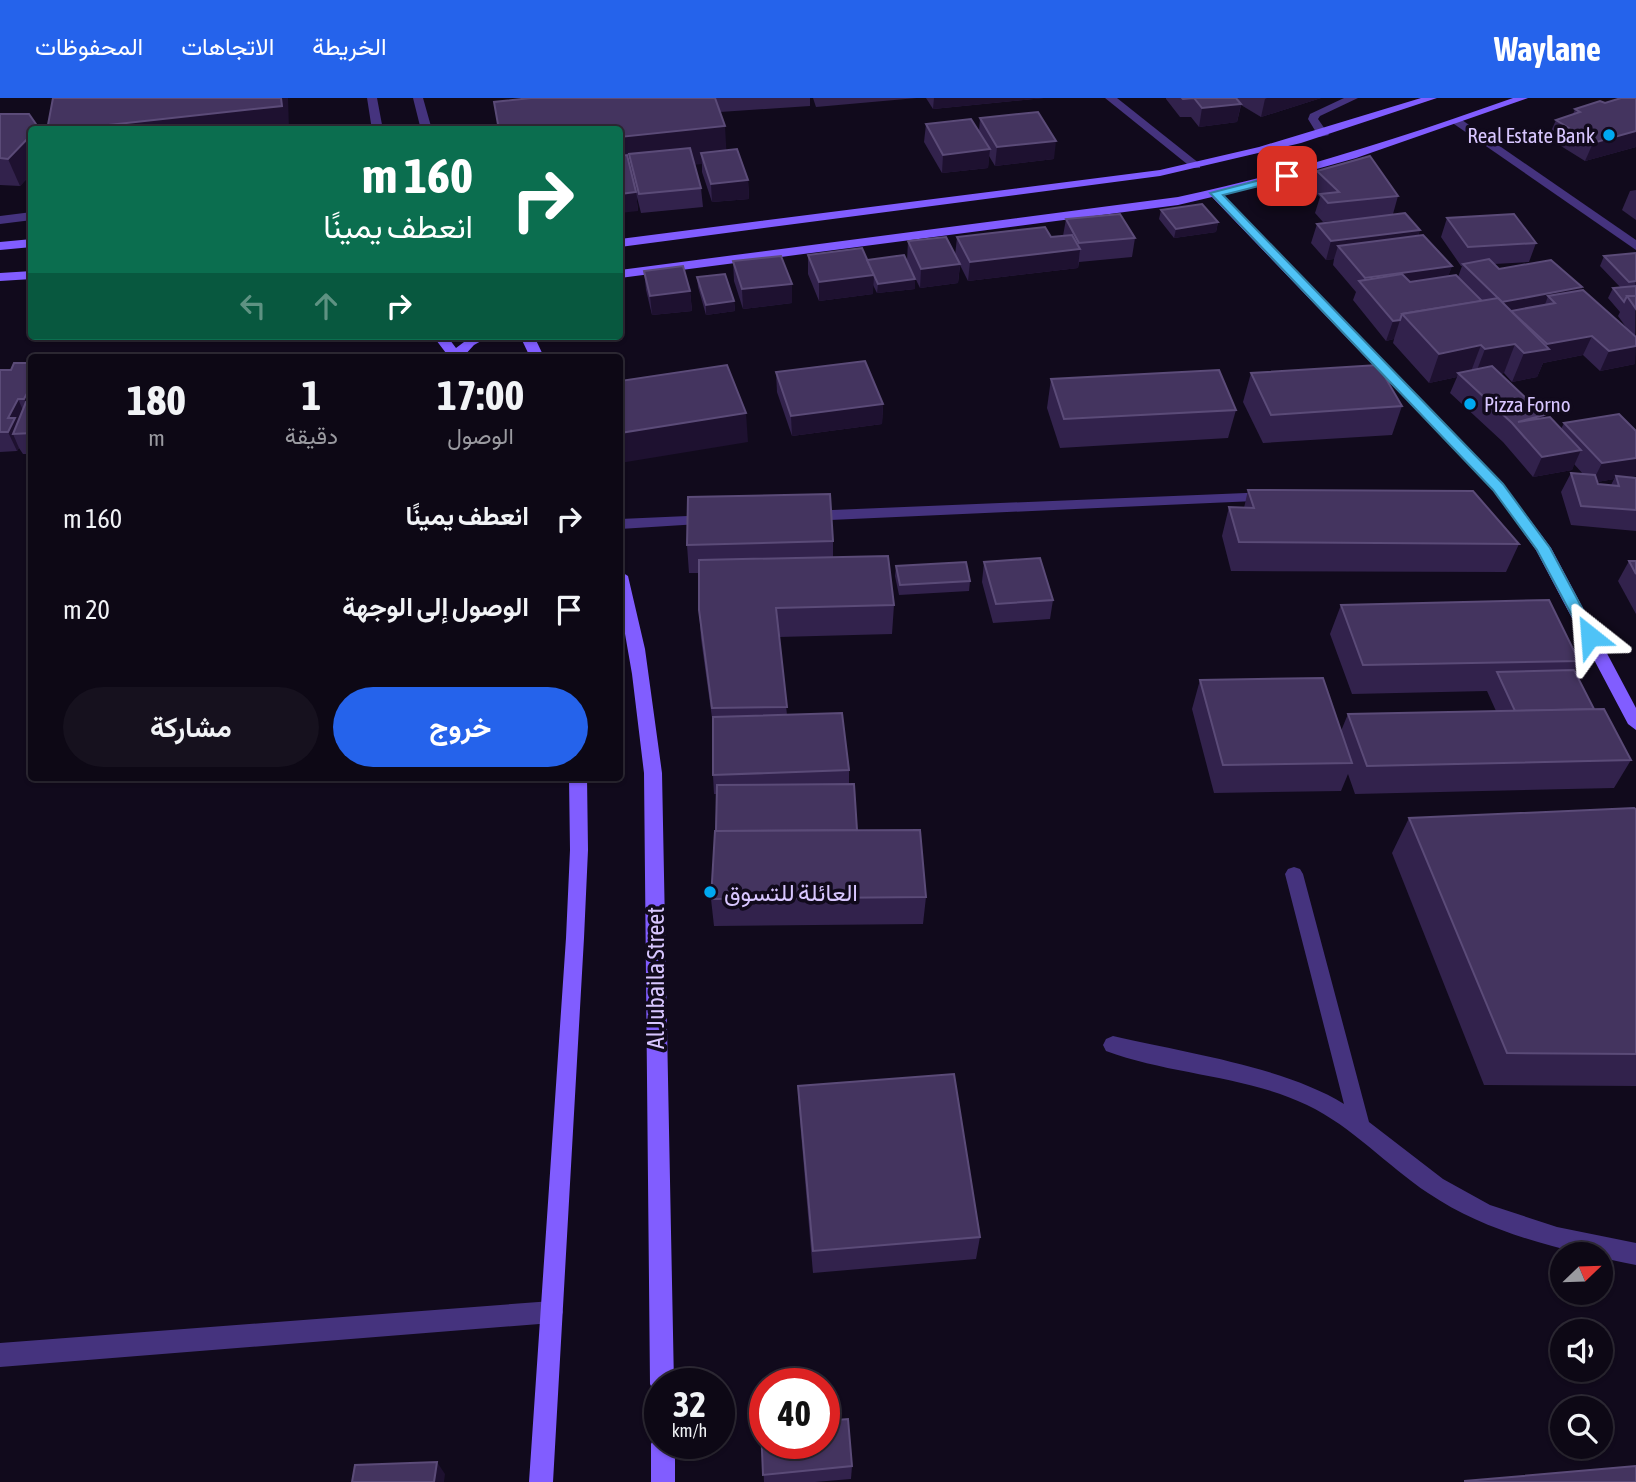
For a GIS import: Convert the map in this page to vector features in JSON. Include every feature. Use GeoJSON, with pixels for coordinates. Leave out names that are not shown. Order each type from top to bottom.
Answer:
{"type":"FeatureCollection","features":[{"type":"Feature","properties":{"kind":"main road"},"geometry":{"type":"LineString","coordinates":[[623,243],[1083,184],[1196,166],[1322,135],[1432,98]]}},
{"type":"Feature","properties":{"kind":"main road"},"geometry":{"type":"LineString","coordinates":[[623,274],[1140,207],[1215,193],[1333,163],[1523,98]]}},
{"type":"Feature","properties":{"kind":"main road"},"geometry":{"type":"LineString","coordinates":[[1215,193],[1489,477],[1519,513],[1543,548],[1636,724]]}},
{"type":"Feature","properties":{"kind":"main road"},"geometry":{"type":"LineString","coordinates":[[0,246],[28,243]]}},
{"type":"Feature","properties":{"kind":"main road"},"geometry":{"type":"LineString","coordinates":[[0,277],[28,275]]}},
{"type":"Feature","properties":{"kind":"main road"},"geometry":{"type":"LineString","coordinates":[[443,340],[454,354]]}},
{"type":"Feature","properties":{"kind":"main road"},"geometry":{"type":"LineString","coordinates":[[458,354],[474,340]]}},
{"type":"Feature","properties":{"kind":"main road","name":"Al Jubaila Street"},"geometry":{"type":"LineString","coordinates":[[623,591],[646,703],[653,773],[662,1368]]}},
{"type":"Feature","properties":{"kind":"main road"},"geometry":{"type":"LineString","coordinates":[[541,1482],[575,938],[579,850],[578,781]]}},
{"type":"Feature","properties":{"kind":"main road"},"geometry":{"type":"LineString","coordinates":[[663,1459],[663,1482]]}},
{"type":"Feature","properties":{"kind":"street"},"geometry":{"type":"LineString","coordinates":[[372,98],[377,126]]}},
{"type":"Feature","properties":{"kind":"street"},"geometry":{"type":"LineString","coordinates":[[418,98],[425,126]]}},
{"type":"Feature","properties":{"kind":"street"},"geometry":{"type":"LineString","coordinates":[[1110,98],[1196,166]]}},
{"type":"Feature","properties":{"kind":"street"},"geometry":{"type":"LineString","coordinates":[[1322,135],[1313,119],[1315,114],[1353,98]]}},
{"type":"Feature","properties":{"kind":"street"},"geometry":{"type":"LineString","coordinates":[[1458,122],[1636,246]]}},
{"type":"Feature","properties":{"kind":"street"},"geometry":{"type":"LineString","coordinates":[[0,220],[28,216]]}},
{"type":"Feature","properties":{"kind":"street"},"geometry":{"type":"LineString","coordinates":[[786,517],[1285,497]]}},
{"type":"Feature","properties":{"kind":"street"},"geometry":{"type":"LineString","coordinates":[[623,524],[730,520]]}},
{"type":"Feature","properties":{"kind":"street"},"geometry":{"type":"LineString","coordinates":[[1294,874],[1360,1126]]}},
{"type":"Feature","properties":{"kind":"street"},"geometry":{"type":"LineString","coordinates":[[1114,1045],[1289,1089],[1315,1099],[1360,1126],[1419,1175],[1480,1212],[1525,1230],[1636,1254]]}},
{"type":"Feature","properties":{"kind":"street"},"geometry":{"type":"LineString","coordinates":[[0,1355],[552,1312]]}},
{"type":"Feature","properties":{"kind":"building"},"geometry":{"type":"Polygon","coordinates":[[[53,98],[281,98],[282,106],[100,126],[48,126],[53,98]]]}},
{"type":"Feature","properties":{"kind":"building"},"geometry":{"type":"Polygon","coordinates":[[[531,98],[715,98],[725,126],[623,137],[623,126],[498,126],[494,102],[531,98]]]}},
{"type":"Feature","properties":{"kind":"building"},"geometry":{"type":"Polygon","coordinates":[[[1194,98],[1236,98],[1241,104],[1202,108],[1194,98]]]}},
{"type":"Feature","properties":{"kind":"building"},"geometry":{"type":"Polygon","coordinates":[[[1621,98],[1636,98],[1636,131],[1593,143],[1556,120],[1580,112],[1575,109],[1621,98]]]}},
{"type":"Feature","properties":{"kind":"building"},"geometry":{"type":"Polygon","coordinates":[[[1038,112],[1056,141],[997,147],[980,118],[1038,112]]]}},
{"type":"Feature","properties":{"kind":"building"},"geometry":{"type":"Polygon","coordinates":[[[0,114],[29,114],[37,126],[28,126],[28,138],[8,159],[0,158],[0,114]]]}},
{"type":"Feature","properties":{"kind":"building"},"geometry":{"type":"Polygon","coordinates":[[[971,119],[990,149],[943,155],[926,124],[971,119]]]}},
{"type":"Feature","properties":{"kind":"building"},"geometry":{"type":"Polygon","coordinates":[[[690,148],[701,188],[639,194],[629,154],[690,148]]]}},
{"type":"Feature","properties":{"kind":"building"},"geometry":{"type":"Polygon","coordinates":[[[737,149],[748,180],[711,184],[701,153],[737,149]]]}},
{"type":"Feature","properties":{"kind":"building"},"geometry":{"type":"Polygon","coordinates":[[[627,155],[636,192],[623,194],[623,156],[627,155]]]}},
{"type":"Feature","properties":{"kind":"building"},"geometry":{"type":"Polygon","coordinates":[[[1370,156],[1398,196],[1328,203],[1320,194],[1339,192],[1317,171],[1370,156]]]}},
{"type":"Feature","properties":{"kind":"building"},"geometry":{"type":"Polygon","coordinates":[[[1202,204],[1218,222],[1176,229],[1161,210],[1202,204]]]}},
{"type":"Feature","properties":{"kind":"building"},"geometry":{"type":"Polygon","coordinates":[[[1405,213],[1420,230],[1331,241],[1317,224],[1405,213]]]}},
{"type":"Feature","properties":{"kind":"building"},"geometry":{"type":"Polygon","coordinates":[[[1120,214],[1135,238],[1079,243],[1066,219],[1120,214]]]}},
{"type":"Feature","properties":{"kind":"building"},"geometry":{"type":"Polygon","coordinates":[[[1514,214],[1536,243],[1468,247],[1447,218],[1514,214]]]}},
{"type":"Feature","properties":{"kind":"building"},"geometry":{"type":"Polygon","coordinates":[[[1045,227],[1051,237],[1072,235],[1080,249],[970,262],[957,237],[1045,227]]]}},
{"type":"Feature","properties":{"kind":"building"},"geometry":{"type":"Polygon","coordinates":[[[1423,235],[1452,266],[1365,278],[1338,246],[1423,235]]]}},
{"type":"Feature","properties":{"kind":"building"},"geometry":{"type":"Polygon","coordinates":[[[946,237],[960,264],[921,269],[908,241],[946,237]]]}},
{"type":"Feature","properties":{"kind":"building"},"geometry":{"type":"Polygon","coordinates":[[[862,248],[874,275],[819,282],[808,255],[862,248]]]}},
{"type":"Feature","properties":{"kind":"building"},"geometry":{"type":"Polygon","coordinates":[[[1636,253],[1636,281],[1629,282],[1604,256],[1636,253]]]}},
{"type":"Feature","properties":{"kind":"building"},"geometry":{"type":"Polygon","coordinates":[[[904,255],[915,279],[878,284],[867,260],[904,255]]]}},
{"type":"Feature","properties":{"kind":"building"},"geometry":{"type":"Polygon","coordinates":[[[781,256],[792,284],[742,289],[733,261],[781,256]]]}},
{"type":"Feature","properties":{"kind":"building"},"geometry":{"type":"Polygon","coordinates":[[[1489,259],[1499,269],[1551,260],[1582,287],[1502,302],[1463,264],[1489,259]]]}},
{"type":"Feature","properties":{"kind":"building"},"geometry":{"type":"Polygon","coordinates":[[[683,266],[690,291],[650,296],[644,271],[683,266]]]}},
{"type":"Feature","properties":{"kind":"building"},"geometry":{"type":"Polygon","coordinates":[[[725,274],[734,301],[706,305],[697,277],[725,274]]]}},
{"type":"Feature","properties":{"kind":"building"},"geometry":{"type":"Polygon","coordinates":[[[1402,274],[1410,282],[1456,275],[1482,301],[1402,314],[1400,320],[1393,321],[1359,281],[1402,274]]]}},
{"type":"Feature","properties":{"kind":"building"},"geometry":{"type":"Polygon","coordinates":[[[1636,286],[1636,296],[1627,296],[1624,302],[1613,288],[1636,286]]]}},
{"type":"Feature","properties":{"kind":"building"},"geometry":{"type":"Polygon","coordinates":[[[1583,290],[1636,337],[1636,346],[1609,351],[1592,336],[1547,344],[1511,311],[1555,303],[1548,296],[1583,290]]]}},
{"type":"Feature","properties":{"kind":"building"},"geometry":{"type":"Polygon","coordinates":[[[1627,296],[1636,296],[1636,309],[1627,296]]]}},
{"type":"Feature","properties":{"kind":"building"},"geometry":{"type":"Polygon","coordinates":[[[1498,298],[1549,349],[1524,353],[1515,344],[1485,349],[1481,345],[1439,354],[1402,314],[1498,298]]]}},
{"type":"Feature","properties":{"kind":"building"},"geometry":{"type":"Polygon","coordinates":[[[865,361],[883,404],[791,416],[776,372],[865,361]]]}},
{"type":"Feature","properties":{"kind":"building"},"geometry":{"type":"Polygon","coordinates":[[[14,363],[28,363],[28,392],[24,399],[18,399],[8,418],[15,418],[8,432],[0,432],[0,370],[11,370],[14,363]]]}},
{"type":"Feature","properties":{"kind":"building"},"geometry":{"type":"Polygon","coordinates":[[[727,365],[746,413],[623,433],[623,381],[727,365]]]}},
{"type":"Feature","properties":{"kind":"building"},"geometry":{"type":"Polygon","coordinates":[[[1378,365],[1402,406],[1271,415],[1251,373],[1378,365]]]}},
{"type":"Feature","properties":{"kind":"building"},"geometry":{"type":"Polygon","coordinates":[[[1492,366],[1544,415],[1518,422],[1550,417],[1581,450],[1542,457],[1512,423],[1458,373],[1492,366]]]}},
{"type":"Feature","properties":{"kind":"building"},"geometry":{"type":"Polygon","coordinates":[[[1219,370],[1236,410],[1064,419],[1051,379],[1219,370]]]}},
{"type":"Feature","properties":{"kind":"building"},"geometry":{"type":"Polygon","coordinates":[[[26,402],[28,402],[28,433],[13,434],[26,402]]]}},
{"type":"Feature","properties":{"kind":"building"},"geometry":{"type":"Polygon","coordinates":[[[1619,414],[1636,431],[1636,458],[1602,463],[1564,423],[1619,414]]]}},
{"type":"Feature","properties":{"kind":"building"},"geometry":{"type":"Polygon","coordinates":[[[1571,473],[1595,475],[1598,484],[1619,486],[1616,476],[1636,478],[1636,510],[1581,506],[1571,473]]]}},
{"type":"Feature","properties":{"kind":"building"},"geometry":{"type":"Polygon","coordinates":[[[1248,490],[1473,491],[1519,544],[1239,542],[1229,507],[1254,508],[1248,490]]]}},
{"type":"Feature","properties":{"kind":"building"},"geometry":{"type":"Polygon","coordinates":[[[830,494],[833,541],[687,545],[688,497],[830,494]]]}},
{"type":"Feature","properties":{"kind":"building"},"geometry":{"type":"Polygon","coordinates":[[[888,556],[894,605],[776,608],[787,707],[712,708],[699,610],[699,560],[888,556]]]}},
{"type":"Feature","properties":{"kind":"building"},"geometry":{"type":"Polygon","coordinates":[[[1040,558],[1053,600],[996,604],[984,562],[1040,558]]]}},
{"type":"Feature","properties":{"kind":"building"},"geometry":{"type":"Polygon","coordinates":[[[1629,561],[1636,561],[1636,574],[1629,561]]]}},
{"type":"Feature","properties":{"kind":"building"},"geometry":{"type":"Polygon","coordinates":[[[966,562],[970,581],[900,585],[896,566],[966,562]]]}},
{"type":"Feature","properties":{"kind":"building"},"geometry":{"type":"Polygon","coordinates":[[[1549,600],[1579,661],[1363,665],[1341,605],[1549,600]]]}},
{"type":"Feature","properties":{"kind":"building"},"geometry":{"type":"Polygon","coordinates":[[[1574,670],[1594,709],[1515,711],[1497,672],[1574,670]]]}},
{"type":"Feature","properties":{"kind":"building"},"geometry":{"type":"Polygon","coordinates":[[[1323,678],[1352,763],[1223,765],[1200,680],[1323,678]]]}},
{"type":"Feature","properties":{"kind":"building"},"geometry":{"type":"Polygon","coordinates":[[[1604,709],[1631,760],[1367,766],[1348,714],[1604,709]]]}},
{"type":"Feature","properties":{"kind":"building"},"geometry":{"type":"Polygon","coordinates":[[[842,713],[849,770],[713,775],[713,717],[842,713]]]}},
{"type":"Feature","properties":{"kind":"building"},"geometry":{"type":"Polygon","coordinates":[[[854,784],[857,830],[716,831],[717,785],[854,784]]]}},
{"type":"Feature","properties":{"kind":"building"},"geometry":{"type":"Polygon","coordinates":[[[1634,808],[1636,1054],[1507,1053],[1409,818],[1634,808]]]}},
{"type":"Feature","properties":{"kind":"building"},"geometry":{"type":"Polygon","coordinates":[[[920,830],[926,897],[711,899],[715,831],[920,830]]]}},
{"type":"Feature","properties":{"kind":"building"},"geometry":{"type":"Polygon","coordinates":[[[954,1074],[980,1237],[813,1251],[798,1086],[954,1074]]]}},
{"type":"Feature","properties":{"kind":"building"},"geometry":{"type":"Polygon","coordinates":[[[848,1419],[852,1466],[763,1475],[762,1459],[840,1459],[840,1420],[848,1419]]]}},
{"type":"Feature","properties":{"kind":"building"},"geometry":{"type":"Polygon","coordinates":[[[437,1462],[434,1482],[352,1482],[355,1465],[437,1462]]]}},
{"type":"Feature","properties":{"kind":"building"},"geometry":{"type":"Polygon","coordinates":[[[1636,1466],[1636,1482],[1465,1482],[1465,1481],[1636,1466]]]}},
{"type":"Feature","properties":{"kind":"place","name":"Real Estate Bank"},"geometry":{"type":"Point","coordinates":[1609,135]}},
{"type":"Feature","properties":{"kind":"place","name":"Pizza Forno"},"geometry":{"type":"Point","coordinates":[1470,404]}},
{"type":"Feature","properties":{"kind":"place","name":"العائلة للتسوق"},"geometry":{"type":"Point","coordinates":[710,892]}},
{"type":"Feature","properties":{"kind":"route"},"geometry":{"type":"LineString","coordinates":[[1287,176],[1215,193],[1498,487],[1543,548],[1590,636]]}}]}
